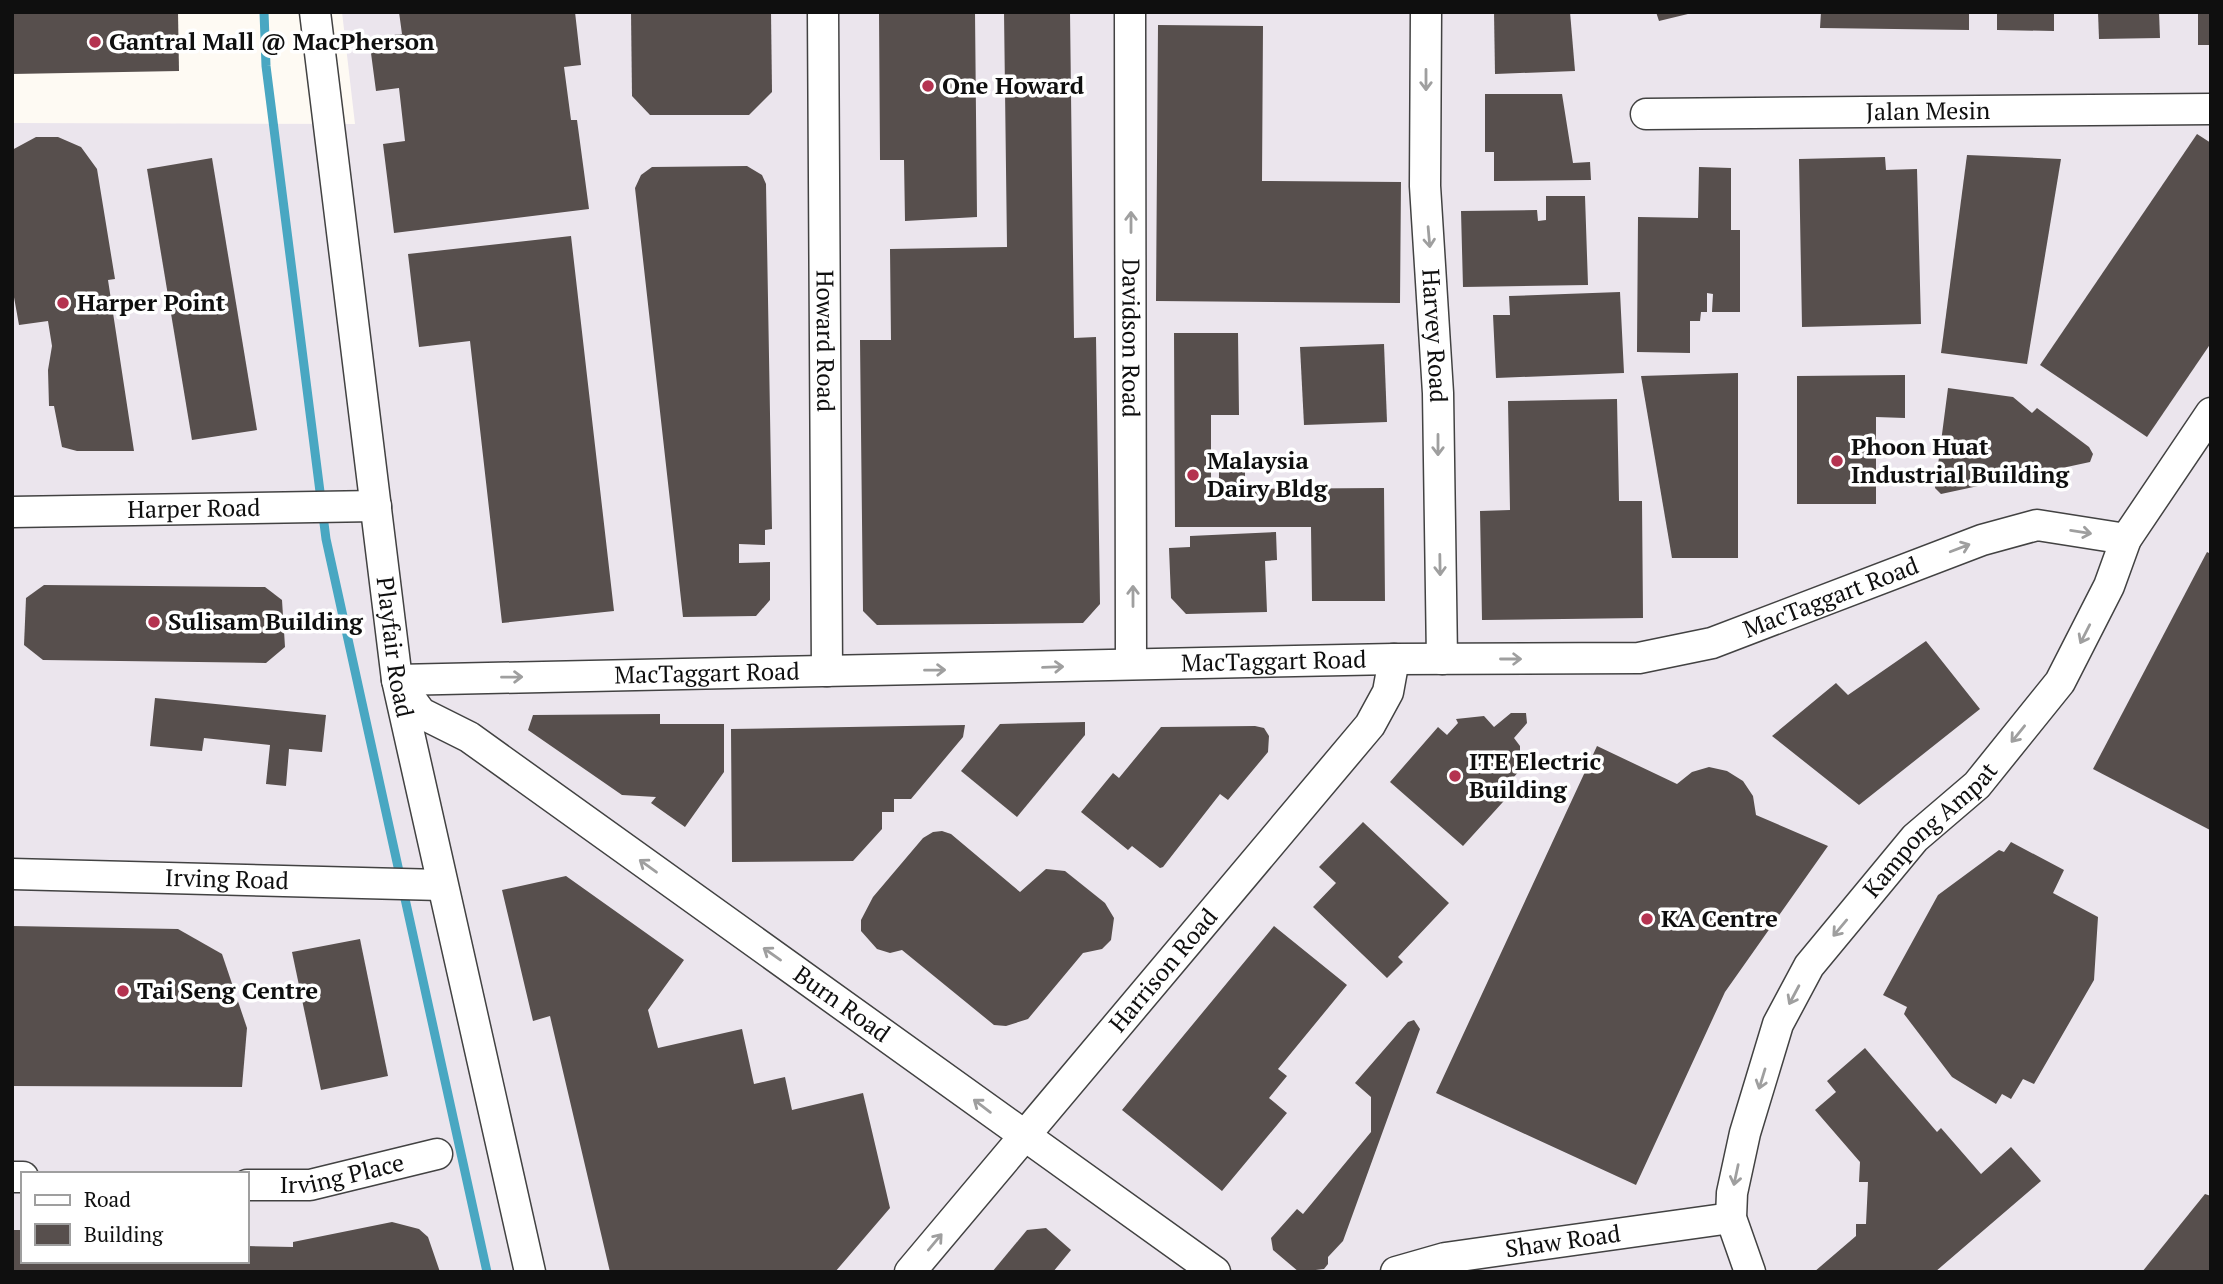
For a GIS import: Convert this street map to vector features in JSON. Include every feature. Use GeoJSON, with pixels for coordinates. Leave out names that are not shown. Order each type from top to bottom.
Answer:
{"type":"FeatureCollection","features":[{"type":"Feature","properties":{"kind":"street","name":"Playfair Road"},"geometry":{"type":"LineString","coordinates":[[315,12],[397,680],[428,884],[530,1272]]}},
{"type":"Feature","properties":{"kind":"street","name":"Howard Road"},"geometry":{"type":"LineString","coordinates":[[823,12],[827,671]]}},
{"type":"Feature","properties":{"kind":"street","name":"Davidson Road"},"geometry":{"type":"LineString","coordinates":[[1130,12],[1131,664]]}},
{"type":"Feature","properties":{"kind":"street","name":"Harvey Road"},"geometry":{"type":"LineString","coordinates":[[1426,12],[1425,186],[1438,393],[1442,659]]}},
{"type":"Feature","properties":{"kind":"street","name":"Jalan Mesin"},"geometry":{"type":"LineString","coordinates":[[1646,114],[2211,109]]}},
{"type":"Feature","properties":{"kind":"street","name":"Kampong Ampat"},"geometry":{"type":"LineString","coordinates":[[1750,1272],[1731,1218],[1732,1193],[1745,1133],[1778,1024],[1809,966],[1915,838],[1977,786],[2060,682],[2109,586],[2126,539],[2211,413]]}},
{"type":"Feature","properties":{"kind":"street","name":"Harper Road"},"geometry":{"type":"LineString","coordinates":[[12,512],[376,506]]}},
{"type":"Feature","properties":{"kind":"street","name":"MacTaggart Road"},"geometry":{"type":"LineString","coordinates":[[397,680],[1394,659],[1639,658],[1712,643],[1982,540],[2037,525],[2126,539]]}},
{"type":"Feature","properties":{"kind":"street","name":"Harrison Road"},"geometry":{"type":"LineString","coordinates":[[910,1272],[1370,724],[1388,692],[1394,659]]}},
{"type":"Feature","properties":{"kind":"street","name":"Burn Road"},"geometry":{"type":"LineString","coordinates":[[444,678],[447,702],[469,737]]}},
{"type":"Feature","properties":{"kind":"street","name":"Burn Road"},"geometry":{"type":"LineString","coordinates":[[397,680],[421,713],[469,737],[1023,1137],[1215,1272]]}},
{"type":"Feature","properties":{"kind":"street","name":"Irving Road"},"geometry":{"type":"LineString","coordinates":[[12,874],[428,884]]}},
{"type":"Feature","properties":{"kind":"street","name":"Irving Place"},"geometry":{"type":"LineString","coordinates":[[248,1185],[310,1185],[437,1154]]}},
{"type":"Feature","properties":{"kind":"street","name":"Shaw Road"},"geometry":{"type":"LineString","coordinates":[[1396,1272],[1445,1258],[1731,1218]]}},
{"type":"Feature","properties":{"kind":"shaded area"},"geometry":{"type":"Polygon","coordinates":[[[342,12],[2211,12],[2211,1272],[12,1272],[12,123],[355,124],[342,12]]]}},
{"type":"Feature","properties":{"kind":"building","name":"Gantral Mall @ MacPherson"},"geometry":{"type":"Polygon","coordinates":[[[12,12],[178,12],[179,71],[12,74],[12,12]]]}},
{"type":"Feature","properties":{"kind":"building"},"geometry":{"type":"Polygon","coordinates":[[[399,12],[575,12],[581,65],[564,67],[571,120],[577,120],[589,209],[394,233],[383,144],[405,141],[399,88],[376,91],[369,38],[402,34],[399,12]]]}},
{"type":"Feature","properties":{"kind":"building"},"geometry":{"type":"Polygon","coordinates":[[[631,12],[771,12],[772,92],[749,115],[650,115],[632,96],[631,12]]]}},
{"type":"Feature","properties":{"kind":"building","name":"One Howard"},"geometry":{"type":"Polygon","coordinates":[[[879,12],[975,12],[977,217],[905,221],[904,160],[880,160],[879,12]]]}},
{"type":"Feature","properties":{"kind":"building"},"geometry":{"type":"Polygon","coordinates":[[[1004,12],[1070,12],[1074,338],[1096,337],[1100,604],[1083,623],[877,625],[863,611],[860,340],[891,340],[890,249],[1007,247],[1004,12]]]}},
{"type":"Feature","properties":{"kind":"building"},"geometry":{"type":"Polygon","coordinates":[[[1494,12],[1570,12],[1575,71],[1495,74],[1494,12]]]}},
{"type":"Feature","properties":{"kind":"building"},"geometry":{"type":"Polygon","coordinates":[[[1656,12],[1692,12],[1692,13],[1659,21],[1656,12]]]}},
{"type":"Feature","properties":{"kind":"building"},"geometry":{"type":"Polygon","coordinates":[[[1821,12],[1969,12],[1969,30],[1820,28],[1821,12]]]}},
{"type":"Feature","properties":{"kind":"building"},"geometry":{"type":"Polygon","coordinates":[[[1997,12],[2054,12],[2054,31],[1997,30],[1997,12]]]}},
{"type":"Feature","properties":{"kind":"building"},"geometry":{"type":"Polygon","coordinates":[[[2098,12],[2159,12],[2160,38],[2099,39],[2098,12]]]}},
{"type":"Feature","properties":{"kind":"building"},"geometry":{"type":"Polygon","coordinates":[[[2198,12],[2211,12],[2211,45],[2198,45],[2198,12]]]}},
{"type":"Feature","properties":{"kind":"building"},"geometry":{"type":"Polygon","coordinates":[[[1158,25],[1263,26],[1262,181],[1401,182],[1400,303],[1156,301],[1158,25]]]}},
{"type":"Feature","properties":{"kind":"building"},"geometry":{"type":"Polygon","coordinates":[[[1485,94],[1562,94],[1573,163],[1590,162],[1591,180],[1494,181],[1494,152],[1485,152],[1485,94]]]}},
{"type":"Feature","properties":{"kind":"building"},"geometry":{"type":"Polygon","coordinates":[[[2197,134],[2211,143],[2211,343],[2147,437],[2040,365],[2197,134]]]}},
{"type":"Feature","properties":{"kind":"building","name":"Harper Point"},"geometry":{"type":"Polygon","coordinates":[[[36,137],[58,137],[81,147],[97,169],[115,279],[108,280],[134,451],[77,451],[62,447],[54,406],[49,406],[48,370],[52,346],[48,321],[19,325],[12,286],[12,150],[36,137]]]}},
{"type":"Feature","properties":{"kind":"building"},"geometry":{"type":"Polygon","coordinates":[[[1967,155],[2061,159],[2027,364],[1941,353],[1967,155]]]}},
{"type":"Feature","properties":{"kind":"building"},"geometry":{"type":"Polygon","coordinates":[[[1885,157],[1886,170],[1917,169],[1921,324],[1802,327],[1799,159],[1885,157]]]}},
{"type":"Feature","properties":{"kind":"building"},"geometry":{"type":"Polygon","coordinates":[[[212,158],[257,430],[192,440],[147,169],[212,158]]]}},
{"type":"Feature","properties":{"kind":"building"},"geometry":{"type":"Polygon","coordinates":[[[747,166],[762,175],[766,184],[772,529],[765,530],[765,545],[739,544],[739,563],[770,562],[770,600],[756,616],[683,617],[635,188],[641,175],[652,167],[747,166]]]}},
{"type":"Feature","properties":{"kind":"building"},"geometry":{"type":"Polygon","coordinates":[[[1699,167],[1731,168],[1731,230],[1740,230],[1740,312],[1712,312],[1713,294],[1707,293],[1707,312],[1701,312],[1700,321],[1690,321],[1690,353],[1637,352],[1638,217],[1698,218],[1699,167]]]}},
{"type":"Feature","properties":{"kind":"building"},"geometry":{"type":"Polygon","coordinates":[[[1546,196],[1585,196],[1588,285],[1463,287],[1461,211],[1537,210],[1538,221],[1546,220],[1546,196]]]}},
{"type":"Feature","properties":{"kind":"building"},"geometry":{"type":"Polygon","coordinates":[[[571,236],[614,611],[502,623],[470,341],[419,347],[408,254],[571,236]]]}},
{"type":"Feature","properties":{"kind":"building"},"geometry":{"type":"Polygon","coordinates":[[[1620,292],[1624,373],[1496,378],[1493,315],[1510,315],[1509,296],[1620,292]]]}},
{"type":"Feature","properties":{"kind":"building","name":"Malaysia Dairy Bldg"},"geometry":{"type":"Polygon","coordinates":[[[1174,333],[1238,333],[1239,415],[1211,415],[1211,489],[1219,489],[1219,462],[1245,462],[1245,489],[1384,488],[1385,601],[1312,601],[1311,527],[1175,527],[1174,333]]]}},
{"type":"Feature","properties":{"kind":"building"},"geometry":{"type":"Polygon","coordinates":[[[1384,344],[1387,422],[1304,425],[1300,347],[1384,344]]]}},
{"type":"Feature","properties":{"kind":"building"},"geometry":{"type":"Polygon","coordinates":[[[1738,373],[1738,558],[1672,558],[1641,376],[1738,373]]]}},
{"type":"Feature","properties":{"kind":"building","name":"Phoon Huat Industrial Building"},"geometry":{"type":"Polygon","coordinates":[[[1905,375],[1905,418],[1876,417],[1876,504],[1797,504],[1797,376],[1905,375]]]}},
{"type":"Feature","properties":{"kind":"building"},"geometry":{"type":"Polygon","coordinates":[[[1948,388],[2013,397],[2032,413],[2037,408],[2089,447],[2093,454],[2090,462],[1941,494],[1935,488],[1948,388]]]}},
{"type":"Feature","properties":{"kind":"building"},"geometry":{"type":"Polygon","coordinates":[[[1617,399],[1619,501],[1642,501],[1643,618],[1482,620],[1480,511],[1510,510],[1508,401],[1617,399]]]}},
{"type":"Feature","properties":{"kind":"building"},"geometry":{"type":"Polygon","coordinates":[[[1276,532],[1277,560],[1265,561],[1267,612],[1186,614],[1171,598],[1169,548],[1190,547],[1190,536],[1276,532]]]}},
{"type":"Feature","properties":{"kind":"building"},"geometry":{"type":"Polygon","coordinates":[[[2207,552],[2211,554],[2210,830],[2093,769],[2207,552]]]}},
{"type":"Feature","properties":{"kind":"building","name":"Sulisam Building"},"geometry":{"type":"Polygon","coordinates":[[[44,585],[265,587],[282,600],[285,647],[266,663],[43,660],[24,645],[26,598],[44,585]]]}},
{"type":"Feature","properties":{"kind":"building"},"geometry":{"type":"Polygon","coordinates":[[[1926,641],[1980,709],[1859,805],[1772,736],[1836,683],[1848,695],[1926,641]]]}},
{"type":"Feature","properties":{"kind":"building"},"geometry":{"type":"Polygon","coordinates":[[[155,698],[326,715],[322,752],[289,749],[286,786],[266,784],[270,745],[204,738],[202,751],[150,746],[155,698]]]}},
{"type":"Feature","properties":{"kind":"building","name":"ITE Electric Building"},"geometry":{"type":"Polygon","coordinates":[[[1511,713],[1526,713],[1527,723],[1514,738],[1520,746],[1520,770],[1506,786],[1512,792],[1463,846],[1390,782],[1438,727],[1447,735],[1458,723],[1456,719],[1484,716],[1494,727],[1511,713]]]}},
{"type":"Feature","properties":{"kind":"building"},"geometry":{"type":"Polygon","coordinates":[[[660,714],[660,724],[724,724],[724,772],[685,827],[651,803],[656,797],[622,795],[528,730],[533,715],[660,714]]]}},
{"type":"Feature","properties":{"kind":"building"},"geometry":{"type":"Polygon","coordinates":[[[1085,722],[1085,735],[1017,817],[961,771],[1000,724],[1085,722]]]}},
{"type":"Feature","properties":{"kind":"building"},"geometry":{"type":"Polygon","coordinates":[[[965,725],[963,737],[911,799],[894,799],[894,812],[882,812],[882,829],[853,861],[732,862],[731,729],[965,725]]]}},
{"type":"Feature","properties":{"kind":"building"},"geometry":{"type":"Polygon","coordinates":[[[1161,727],[1264,728],[1269,736],[1268,752],[1228,800],[1220,794],[1163,867],[1160,868],[1132,846],[1128,850],[1081,812],[1113,773],[1119,778],[1161,727]]]}},
{"type":"Feature","properties":{"kind":"building","name":"KA Centre"},"geometry":{"type":"Polygon","coordinates":[[[1597,746],[1677,784],[1692,772],[1709,767],[1727,771],[1743,781],[1753,796],[1756,815],[1828,846],[1725,992],[1636,1185],[1436,1093],[1597,746]]]}},
{"type":"Feature","properties":{"kind":"building"},"geometry":{"type":"Polygon","coordinates":[[[1363,822],[1449,903],[1398,957],[1403,962],[1387,978],[1313,907],[1336,883],[1319,867],[1363,822]]]}},
{"type":"Feature","properties":{"kind":"building"},"geometry":{"type":"Polygon","coordinates":[[[933,832],[951,834],[1020,892],[1046,869],[1065,871],[1105,903],[1114,918],[1111,940],[1102,949],[1083,953],[1028,1019],[1006,1026],[994,1025],[902,950],[890,953],[877,949],[861,931],[861,920],[873,897],[923,838],[933,832]]]}},
{"type":"Feature","properties":{"kind":"building"},"geometry":{"type":"Polygon","coordinates":[[[2011,842],[2064,870],[2053,893],[2098,917],[2094,980],[2034,1084],[2023,1079],[2011,1099],[2002,1094],[1996,1104],[1952,1077],[1904,1014],[1907,1007],[1883,995],[1938,895],[1999,850],[2004,852],[2011,842]]]}},
{"type":"Feature","properties":{"kind":"building"},"geometry":{"type":"Polygon","coordinates":[[[566,876],[684,960],[648,1010],[658,1048],[742,1029],[754,1084],[785,1077],[792,1110],[863,1093],[890,1208],[835,1272],[610,1272],[550,1016],[533,1021],[502,890],[566,876]]]}},
{"type":"Feature","properties":{"kind":"building","name":"Tai Seng Centre"},"geometry":{"type":"Polygon","coordinates":[[[12,926],[178,929],[222,954],[247,1028],[242,1087],[12,1086],[12,926]]]}},
{"type":"Feature","properties":{"kind":"building"},"geometry":{"type":"Polygon","coordinates":[[[1274,926],[1347,985],[1278,1069],[1287,1076],[1269,1098],[1287,1113],[1222,1191],[1122,1110],[1274,926]]]}},
{"type":"Feature","properties":{"kind":"building"},"geometry":{"type":"Polygon","coordinates":[[[360,939],[388,1076],[321,1090],[292,952],[360,939]]]}},
{"type":"Feature","properties":{"kind":"building"},"geometry":{"type":"Polygon","coordinates":[[[1414,1020],[1420,1029],[1343,1241],[1328,1257],[1328,1264],[1324,1269],[1299,1272],[1273,1250],[1271,1238],[1297,1209],[1303,1214],[1371,1132],[1371,1097],[1355,1083],[1408,1022],[1414,1020]]]}},
{"type":"Feature","properties":{"kind":"building"},"geometry":{"type":"Polygon","coordinates":[[[1865,1048],[1937,1132],[1941,1128],[1981,1174],[2011,1147],[2041,1181],[1935,1272],[1814,1272],[1856,1236],[1856,1224],[1866,1224],[1868,1182],[1859,1182],[1860,1162],[1815,1110],[1836,1092],[1827,1081],[1865,1048]]]}},
{"type":"Feature","properties":{"kind":"building"},"geometry":{"type":"Polygon","coordinates":[[[2205,1194],[2211,1196],[2211,1272],[2142,1272],[2205,1194]]]}},
{"type":"Feature","properties":{"kind":"building"},"geometry":{"type":"Polygon","coordinates":[[[392,1222],[419,1229],[428,1237],[440,1272],[12,1272],[12,1230],[21,1230],[21,1263],[248,1263],[248,1246],[293,1247],[293,1242],[392,1222]]]}},
{"type":"Feature","properties":{"kind":"building"},"geometry":{"type":"Polygon","coordinates":[[[1046,1228],[1071,1250],[1053,1272],[992,1272],[1027,1230],[1046,1228]]]}},
{"type":"Feature","properties":{"kind":"waterway"},"geometry":{"type":"LineString","coordinates":[[264,12],[266,66],[326,539],[487,1272]]}},
{"type":"Feature","properties":{"kind":"place","name":"Gantral Mall @ MacPherson"},"geometry":{"type":"Point","coordinates":[95,42]}},
{"type":"Feature","properties":{"kind":"place","name":"One Howard"},"geometry":{"type":"Point","coordinates":[928,86]}},
{"type":"Feature","properties":{"kind":"place","name":"Harper Point"},"geometry":{"type":"Point","coordinates":[63,303]}},
{"type":"Feature","properties":{"kind":"place","name":"Phoon Huat Industrial Building"},"geometry":{"type":"Point","coordinates":[1837,461]}},
{"type":"Feature","properties":{"kind":"place","name":"Malaysia Dairy Bldg"},"geometry":{"type":"Point","coordinates":[1193,475]}},
{"type":"Feature","properties":{"kind":"place","name":"Sulisam Building"},"geometry":{"type":"Point","coordinates":[154,622]}},
{"type":"Feature","properties":{"kind":"place","name":"ITE Electric Building"},"geometry":{"type":"Point","coordinates":[1455,776]}},
{"type":"Feature","properties":{"kind":"place","name":"KA Centre"},"geometry":{"type":"Point","coordinates":[1647,919]}},
{"type":"Feature","properties":{"kind":"place","name":"Tai Seng Centre"},"geometry":{"type":"Point","coordinates":[123,991]}}]}
